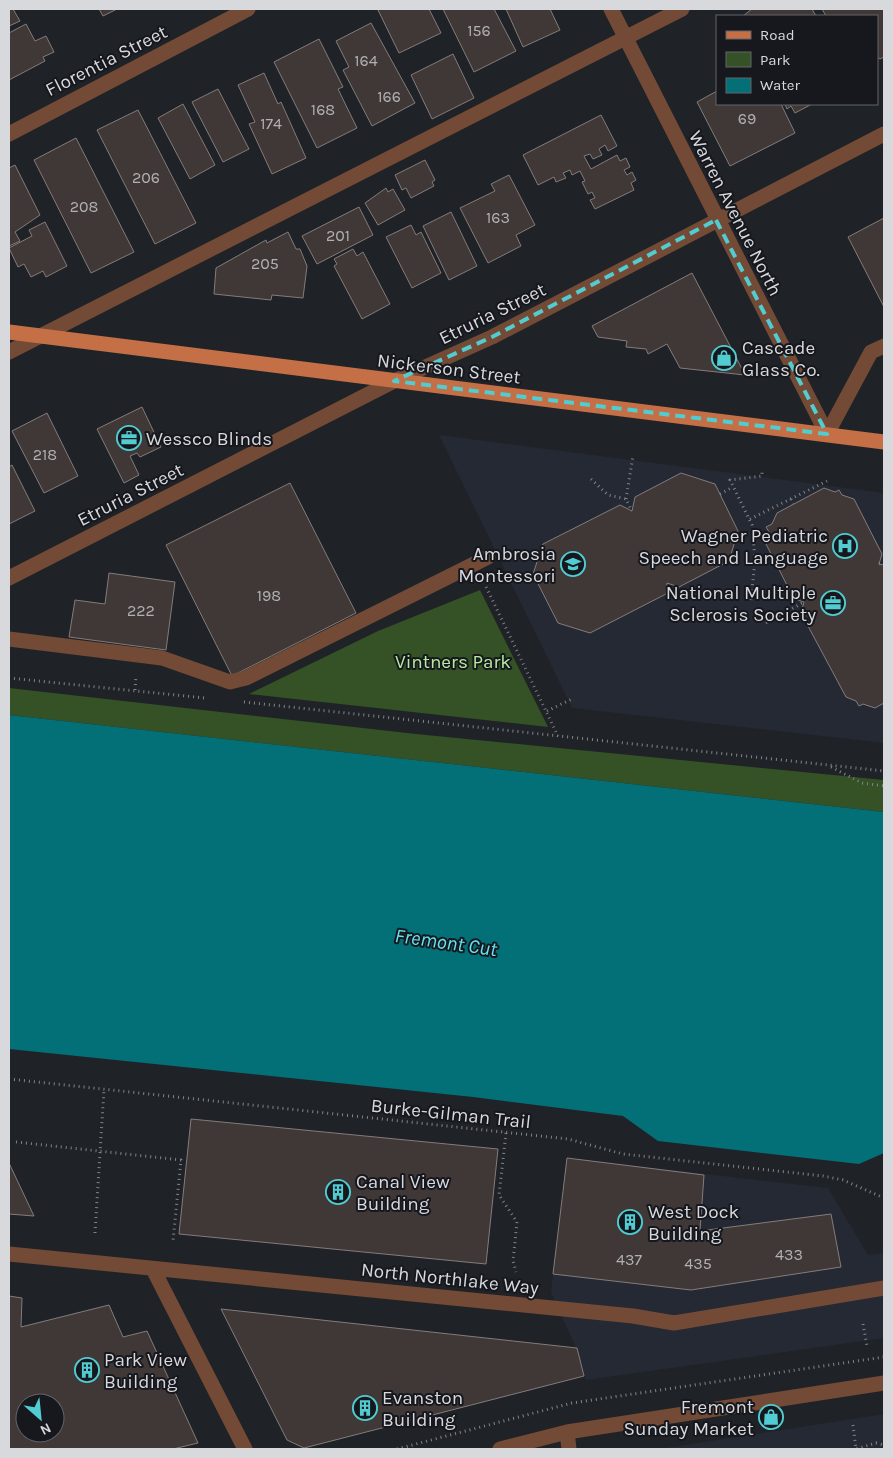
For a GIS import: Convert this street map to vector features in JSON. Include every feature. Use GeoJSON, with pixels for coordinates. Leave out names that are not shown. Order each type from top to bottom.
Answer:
{"type":"FeatureCollection","features":[{"type":"Feature","properties":{"kind":"main road","name":"Nickerson Street"},"geometry":{"type":"LineString","coordinates":[[9,332],[884,442]]}},
{"type":"Feature","properties":{"kind":"street","name":"Warren Avenue North"},"geometry":{"type":"LineString","coordinates":[[611,9],[716,220],[827,434]]}},
{"type":"Feature","properties":{"kind":"street"},"geometry":{"type":"LineString","coordinates":[[9,352],[682,9]]}},
{"type":"Feature","properties":{"kind":"street","name":"Florentia Street"},"geometry":{"type":"LineString","coordinates":[[9,134],[245,10]]}},
{"type":"Feature","properties":{"kind":"street","name":"Etruria Street"},"geometry":{"type":"LineString","coordinates":[[9,578],[394,381],[492,336],[884,134]]}},
{"type":"Feature","properties":{"kind":"street"},"geometry":{"type":"LineString","coordinates":[[827,434],[872,352],[884,346]]}},
{"type":"Feature","properties":{"kind":"street"},"geometry":{"type":"LineString","coordinates":[[9,639],[162,658],[230,682],[246,678],[488,558]]}},
{"type":"Feature","properties":{"kind":"street","name":"North Northlake Way"},"geometry":{"type":"LineString","coordinates":[[9,1254],[633,1316],[674,1323],[884,1288]]}},
{"type":"Feature","properties":{"kind":"street"},"geometry":{"type":"LineString","coordinates":[[153,1269],[245,1449]]}},
{"type":"Feature","properties":{"kind":"street"},"geometry":{"type":"LineString","coordinates":[[500,1449],[567,1432],[884,1383]]}},
{"type":"Feature","properties":{"kind":"street"},"geometry":{"type":"LineString","coordinates":[[567,1432],[569,1449]]}},
{"type":"Feature","properties":{"kind":"path"},"geometry":{"type":"LineString","coordinates":[[632,510],[626,499],[633,456]]}},
{"type":"Feature","properties":{"kind":"path"},"geometry":{"type":"LineString","coordinates":[[751,600],[755,560],[750,520],[730,480],[762,476],[762,472]]}},
{"type":"Feature","properties":{"kind":"path"},"geometry":{"type":"LineString","coordinates":[[591,479],[608,495],[626,499]]}},
{"type":"Feature","properties":{"kind":"path"},"geometry":{"type":"LineString","coordinates":[[750,520],[827,480]]}},
{"type":"Feature","properties":{"kind":"path"},"geometry":{"type":"LineString","coordinates":[[720,494],[733,487]]}},
{"type":"Feature","properties":{"kind":"path"},"geometry":{"type":"LineString","coordinates":[[791,499],[793,504]]}},
{"type":"Feature","properties":{"kind":"path"},"geometry":{"type":"LineString","coordinates":[[879,564],[884,562]]}},
{"type":"Feature","properties":{"kind":"path"},"geometry":{"type":"LineString","coordinates":[[486,587],[559,737]]}},
{"type":"Feature","properties":{"kind":"path"},"geometry":{"type":"LineString","coordinates":[[766,623],[804,602]]}},
{"type":"Feature","properties":{"kind":"path"},"geometry":{"type":"LineString","coordinates":[[9,678],[214,699]]}},
{"type":"Feature","properties":{"kind":"path"},"geometry":{"type":"LineString","coordinates":[[547,711],[572,699]]}},
{"type":"Feature","properties":{"kind":"path"},"geometry":{"type":"LineString","coordinates":[[234,701],[884,771]]}},
{"type":"Feature","properties":{"kind":"path"},"geometry":{"type":"LineString","coordinates":[[829,765],[862,783],[884,786]]}},
{"type":"Feature","properties":{"kind":"path","name":"Burke-Gilman Trail"},"geometry":{"type":"LineString","coordinates":[[9,1078],[568,1139],[623,1154],[823,1176],[842,1180],[884,1198]]}},
{"type":"Feature","properties":{"kind":"path"},"geometry":{"type":"LineString","coordinates":[[95,1233],[104,1089]]}},
{"type":"Feature","properties":{"kind":"path"},"geometry":{"type":"LineString","coordinates":[[506,1132],[499,1195],[517,1222],[513,1261],[516,1272]]}},
{"type":"Feature","properties":{"kind":"path"},"geometry":{"type":"LineString","coordinates":[[16,1142],[181,1160],[172,1241]]}},
{"type":"Feature","properties":{"kind":"path"},"geometry":{"type":"LineString","coordinates":[[863,1324],[866,1346]]}},
{"type":"Feature","properties":{"kind":"path"},"geometry":{"type":"LineString","coordinates":[[853,1425],[856,1449],[876,1443],[884,1444]]}},
{"type":"Feature","properties":{"kind":"highlighted area"},"geometry":{"type":"Polygon","coordinates":[[[716,220],[827,434],[442,387],[394,381],[492,337],[716,220]]]}},
{"type":"Feature","properties":{"kind":"shaded area"},"geometry":{"type":"Polygon","coordinates":[[[439,435],[884,493],[884,743],[572,708],[439,435]]]}},
{"type":"Feature","properties":{"kind":"shaded area"},"geometry":{"type":"Polygon","coordinates":[[[567,1158],[828,1188],[868,1255],[884,1253],[884,1338],[586,1380],[584,1376],[304,1448],[287,1440],[221,1309],[576,1348],[551,1292],[567,1158]]]}},
{"type":"Feature","properties":{"kind":"shaded area"},"geometry":{"type":"Polygon","coordinates":[[[884,1414],[884,1449],[659,1449],[884,1414]]]}},
{"type":"Feature","properties":{"kind":"green space","name":"Vintners Park"},"geometry":{"type":"Polygon","coordinates":[[[480,590],[548,727],[249,694],[378,631],[480,590]]]}},
{"type":"Feature","properties":{"kind":"green space"},"geometry":{"type":"Polygon","coordinates":[[[9,688],[416,734],[884,780],[884,812],[9,715],[9,688]]]}},
{"type":"Feature","properties":{"kind":"water","name":"Fremont Cut"},"geometry":{"type":"Polygon","coordinates":[[[9,715],[884,812],[884,1153],[859,1164],[658,1141],[623,1116],[473,1097],[9,1049],[9,715]]]}},
{"type":"Feature","properties":{"kind":"building"},"geometry":{"type":"Polygon","coordinates":[[[9,9],[13,9],[20,21],[9,26],[9,9]]]}},
{"type":"Feature","properties":{"kind":"building"},"geometry":{"type":"Polygon","coordinates":[[[99,9],[117,9],[103,16],[99,9]]]}},
{"type":"Feature","properties":{"kind":"building"},"geometry":{"type":"Polygon","coordinates":[[[429,9],[441,33],[399,53],[378,10],[429,9]]]}},
{"type":"Feature","properties":{"kind":"building"},"geometry":{"type":"Polygon","coordinates":[[[443,9],[494,9],[516,51],[474,72],[443,9]]]}},
{"type":"Feature","properties":{"kind":"building"},"geometry":{"type":"Polygon","coordinates":[[[506,9],[550,9],[560,30],[523,47],[506,9]]]}},
{"type":"Feature","properties":{"kind":"building"},"geometry":{"type":"Polygon","coordinates":[[[752,9],[812,9],[815,15],[744,15],[752,9]]]}},
{"type":"Feature","properties":{"kind":"building"},"geometry":{"type":"Polygon","coordinates":[[[822,9],[884,9],[884,57],[880,59],[878,58],[878,15],[825,15],[822,9]]]}},
{"type":"Feature","properties":{"kind":"building"},"geometry":{"type":"Polygon","coordinates":[[[371,23],[415,103],[372,126],[343,70],[349,67],[336,41],[371,23]]]}},
{"type":"Feature","properties":{"kind":"building"},"geometry":{"type":"Polygon","coordinates":[[[26,24],[35,41],[46,36],[54,52],[43,57],[45,61],[9,80],[9,33],[26,24]]]}},
{"type":"Feature","properties":{"kind":"building"},"geometry":{"type":"Polygon","coordinates":[[[319,39],[343,87],[338,89],[357,128],[317,148],[274,62],[319,39]]]}},
{"type":"Feature","properties":{"kind":"building"},"geometry":{"type":"Polygon","coordinates":[[[453,54],[474,98],[432,119],[411,75],[453,54]]]}},
{"type":"Feature","properties":{"kind":"building"},"geometry":{"type":"Polygon","coordinates":[[[264,73],[278,104],[281,102],[306,158],[272,174],[249,124],[255,122],[238,85],[264,73]]]}},
{"type":"Feature","properties":{"kind":"building"},"geometry":{"type":"Polygon","coordinates":[[[218,89],[249,149],[223,162],[192,102],[218,89]]]}},
{"type":"Feature","properties":{"kind":"building"},"geometry":{"type":"Polygon","coordinates":[[[716,92],[716,105],[781,105],[795,133],[730,166],[697,102],[716,92]]]}},
{"type":"Feature","properties":{"kind":"building"},"geometry":{"type":"Polygon","coordinates":[[[183,104],[215,165],[190,179],[158,118],[183,104]]]}},
{"type":"Feature","properties":{"kind":"building"},"geometry":{"type":"Polygon","coordinates":[[[785,105],[810,105],[795,113],[791,106],[787,109],[785,105]]]}},
{"type":"Feature","properties":{"kind":"building"},"geometry":{"type":"Polygon","coordinates":[[[138,110],[196,223],[155,244],[97,130],[138,110]]]}},
{"type":"Feature","properties":{"kind":"building"},"geometry":{"type":"Polygon","coordinates":[[[601,115],[617,146],[608,151],[605,145],[599,149],[602,155],[593,159],[590,154],[584,156],[591,169],[617,155],[620,161],[626,158],[630,167],[624,170],[627,175],[632,172],[636,180],[631,183],[634,190],[595,209],[590,200],[595,198],[592,192],[588,194],[582,182],[585,181],[580,171],[572,175],[570,170],[563,173],[566,178],[556,182],[554,177],[538,185],[523,155],[601,115]]]}},
{"type":"Feature","properties":{"kind":"building"},"geometry":{"type":"Polygon","coordinates":[[[76,138],[134,252],[91,273],[34,160],[76,138]]]}},
{"type":"Feature","properties":{"kind":"building"},"geometry":{"type":"Polygon","coordinates":[[[425,160],[435,180],[432,182],[434,186],[411,198],[406,188],[402,190],[395,175],[425,160]]]}},
{"type":"Feature","properties":{"kind":"building"},"geometry":{"type":"Polygon","coordinates":[[[15,165],[40,215],[15,232],[20,241],[9,246],[9,168],[15,165]]]}},
{"type":"Feature","properties":{"kind":"building"},"geometry":{"type":"Polygon","coordinates":[[[509,175],[535,225],[516,235],[521,246],[488,263],[460,208],[495,191],[491,184],[509,175]]]}},
{"type":"Feature","properties":{"kind":"building"},"geometry":{"type":"Polygon","coordinates":[[[386,188],[388,192],[393,189],[405,210],[378,225],[365,203],[386,188]]]}},
{"type":"Feature","properties":{"kind":"building"},"geometry":{"type":"Polygon","coordinates":[[[359,207],[373,235],[317,264],[302,236],[359,207]]]}},
{"type":"Feature","properties":{"kind":"building"},"geometry":{"type":"Polygon","coordinates":[[[451,212],[477,266],[449,280],[423,226],[451,212]]]}},
{"type":"Feature","properties":{"kind":"building"},"geometry":{"type":"Polygon","coordinates":[[[884,218],[884,307],[848,237],[884,218]]]}},
{"type":"Feature","properties":{"kind":"building"},"geometry":{"type":"Polygon","coordinates":[[[45,222],[67,266],[46,277],[43,271],[31,277],[24,264],[18,267],[9,248],[32,236],[29,230],[45,222]]]}},
{"type":"Feature","properties":{"kind":"building"},"geometry":{"type":"Polygon","coordinates":[[[411,225],[416,235],[421,232],[441,273],[412,288],[386,237],[411,225]]]}},
{"type":"Feature","properties":{"kind":"building"},"geometry":{"type":"Polygon","coordinates":[[[288,232],[296,249],[300,249],[307,266],[303,298],[272,295],[271,300],[214,294],[216,268],[266,240],[267,243],[288,232]]]}},
{"type":"Feature","properties":{"kind":"building"},"geometry":{"type":"Polygon","coordinates":[[[353,249],[357,256],[363,252],[390,304],[362,319],[334,266],[337,264],[334,259],[353,249]]]}},
{"type":"Feature","properties":{"kind":"building"},"geometry":{"type":"Polygon","coordinates":[[[692,273],[745,375],[680,368],[667,344],[648,354],[646,349],[626,347],[627,341],[598,337],[592,326],[692,273]]]}},
{"type":"Feature","properties":{"kind":"building","name":"Wessco Blinds"},"geometry":{"type":"Polygon","coordinates":[[[142,407],[161,447],[140,457],[137,453],[130,456],[139,475],[124,483],[97,429],[142,407]]]}},
{"type":"Feature","properties":{"kind":"building"},"geometry":{"type":"Polygon","coordinates":[[[47,413],[78,476],[44,493],[12,431],[47,413]]]}},
{"type":"Feature","properties":{"kind":"building"},"geometry":{"type":"Polygon","coordinates":[[[12,465],[35,511],[9,524],[9,467],[12,465]]]}},
{"type":"Feature","properties":{"kind":"building"},"geometry":{"type":"Polygon","coordinates":[[[681,473],[715,484],[738,531],[729,561],[679,587],[667,583],[666,594],[590,633],[558,623],[533,574],[543,544],[620,505],[632,511],[635,497],[681,473]]]}},
{"type":"Feature","properties":{"kind":"building"},"geometry":{"type":"Polygon","coordinates":[[[290,483],[356,613],[232,676],[166,545],[290,483]]]}},
{"type":"Feature","properties":{"kind":"building"},"geometry":{"type":"Polygon","coordinates":[[[824,488],[835,492],[839,490],[842,495],[854,499],[882,554],[879,564],[884,565],[884,703],[875,708],[863,704],[859,706],[856,701],[846,697],[801,613],[804,602],[794,599],[766,544],[769,532],[766,527],[772,524],[777,513],[824,488]]]}},
{"type":"Feature","properties":{"kind":"building"},"geometry":{"type":"Polygon","coordinates":[[[109,573],[175,582],[166,650],[69,637],[75,600],[105,604],[109,573]]]}},
{"type":"Feature","properties":{"kind":"building","name":"Canal View Building"},"geometry":{"type":"Polygon","coordinates":[[[191,1119],[498,1149],[486,1264],[179,1234],[191,1119]]]}},
{"type":"Feature","properties":{"kind":"building","name":"West Dock Building"},"geometry":{"type":"Polygon","coordinates":[[[567,1158],[704,1175],[700,1231],[831,1214],[841,1267],[691,1290],[553,1274],[567,1158]]]}},
{"type":"Feature","properties":{"kind":"building"},"geometry":{"type":"Polygon","coordinates":[[[9,1163],[34,1216],[9,1214],[9,1163]]]}},
{"type":"Feature","properties":{"kind":"building","name":"Park View Building"},"geometry":{"type":"Polygon","coordinates":[[[9,1296],[22,1298],[21,1327],[109,1305],[123,1337],[147,1331],[198,1443],[173,1449],[9,1449],[9,1296]]]}},
{"type":"Feature","properties":{"kind":"building","name":"Evanston Building"},"geometry":{"type":"Polygon","coordinates":[[[221,1309],[577,1348],[584,1376],[304,1448],[287,1440],[221,1309]]]}},
{"type":"Feature","properties":{"kind":"place","name":"Cascade Glass Co."},"geometry":{"type":"Point","coordinates":[724,358]}},
{"type":"Feature","properties":{"kind":"place","name":"Wessco Blinds"},"geometry":{"type":"Point","coordinates":[129,438]}},
{"type":"Feature","properties":{"kind":"place","name":"Wagner Pediatric Speech and Language"},"geometry":{"type":"Point","coordinates":[845,546]}},
{"type":"Feature","properties":{"kind":"place","name":"Ambrosia Montessori"},"geometry":{"type":"Point","coordinates":[573,564]}},
{"type":"Feature","properties":{"kind":"place","name":"National Multiple Sclerosis Society"},"geometry":{"type":"Point","coordinates":[833,603]}},
{"type":"Feature","properties":{"kind":"place","name":"Canal View Building"},"geometry":{"type":"Point","coordinates":[338,1192]}},
{"type":"Feature","properties":{"kind":"place","name":"West Dock Building"},"geometry":{"type":"Point","coordinates":[630,1222]}},
{"type":"Feature","properties":{"kind":"place","name":"Park View Building"},"geometry":{"type":"Point","coordinates":[87,1370]}},
{"type":"Feature","properties":{"kind":"place","name":"Evanston Building"},"geometry":{"type":"Point","coordinates":[365,1408]}},
{"type":"Feature","properties":{"kind":"place","name":"Fremont Sunday Market"},"geometry":{"type":"Point","coordinates":[771,1417]}}]}
